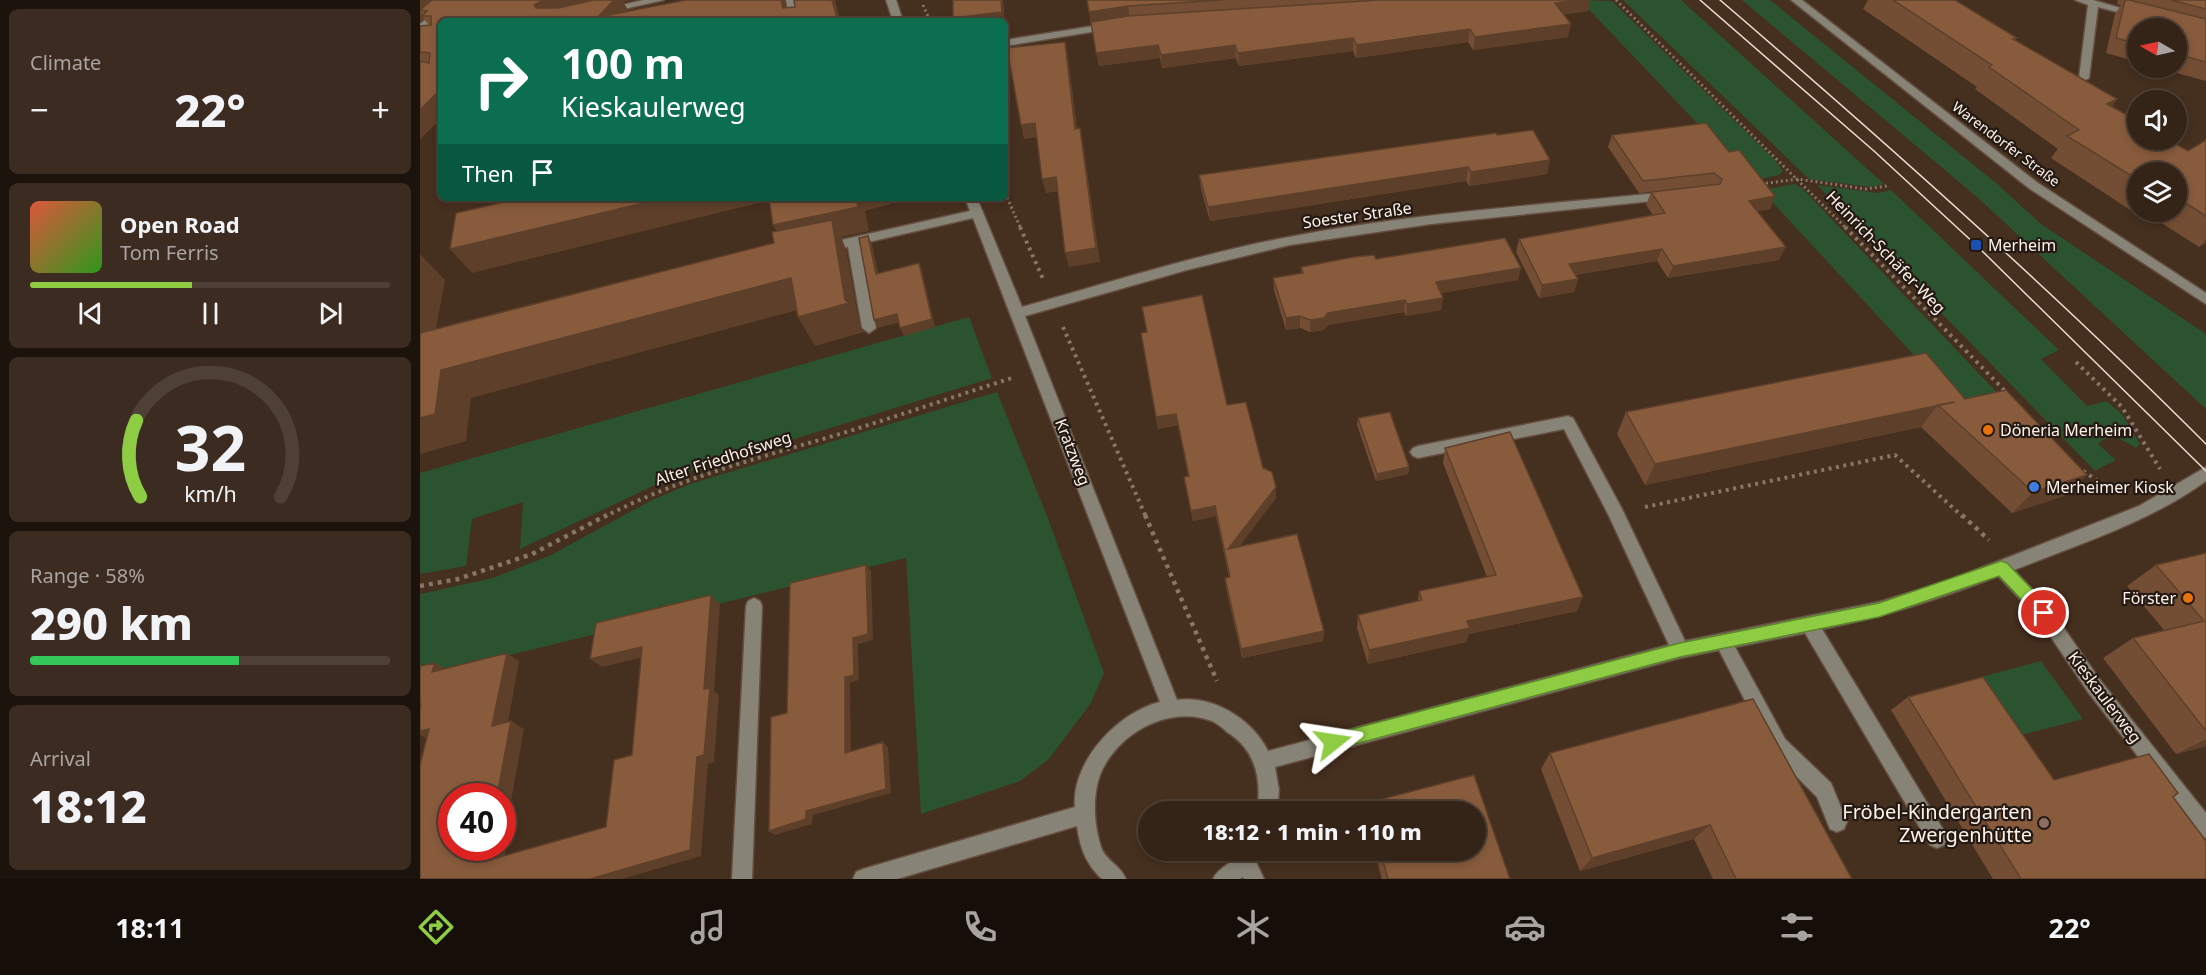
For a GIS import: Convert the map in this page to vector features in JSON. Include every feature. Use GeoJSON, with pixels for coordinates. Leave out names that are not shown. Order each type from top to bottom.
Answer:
{"type":"FeatureCollection","features":[{"type":"Feature","properties":{"kind":"street"},"geometry":{"type":"LineString","coordinates":[[600,11],[659,0]]}},
{"type":"Feature","properties":{"kind":"street"},"geometry":{"type":"LineString","coordinates":[[791,0],[794,18]]}},
{"type":"Feature","properties":{"kind":"street"},"geometry":{"type":"LineString","coordinates":[[891,0],[897,18]]}},
{"type":"Feature","properties":{"kind":"street","name":"Warendorfer Straße"},"geometry":{"type":"LineString","coordinates":[[1796,0],[2034,186],[2206,299]]}},
{"type":"Feature","properties":{"kind":"street"},"geometry":{"type":"LineString","coordinates":[[2080,0],[2150,17]]}},
{"type":"Feature","properties":{"kind":"street"},"geometry":{"type":"LineString","coordinates":[[420,29],[450,3]]}},
{"type":"Feature","properties":{"kind":"street"},"geometry":{"type":"LineString","coordinates":[[2084,78],[2093,3]]}},
{"type":"Feature","properties":{"kind":"street"},"geometry":{"type":"LineString","coordinates":[[1008,43],[1119,25]]}},
{"type":"Feature","properties":{"kind":"street","name":"Soester Straße"},"geometry":{"type":"LineString","coordinates":[[1017,313],[1210,259],[1290,241],[1367,229],[1677,195]]}},
{"type":"Feature","properties":{"kind":"street","name":"Kratzweg"},"geometry":{"type":"LineString","coordinates":[[972,201],[1171,708]]}},
{"type":"Feature","properties":{"kind":"street"},"geometry":{"type":"LineString","coordinates":[[810,251],[978,213]]}},
{"type":"Feature","properties":{"kind":"street"},"geometry":{"type":"LineString","coordinates":[[852,241],[869,328]]}},
{"type":"Feature","properties":{"kind":"street"},"geometry":{"type":"LineString","coordinates":[[1418,452],[1568,422],[1616,514],[1680,650]]}},
{"type":"Feature","properties":{"kind":"street"},"geometry":{"type":"LineString","coordinates":[[1264,760],[1680,650],[1879,610],[2008,566],[2145,511],[2175,495],[2206,473]]}},
{"type":"Feature","properties":{"kind":"street","name":"Kieskaulerweg"},"geometry":{"type":"LineString","coordinates":[[2008,566],[2044,613],[2094,686],[2206,828]]}},
{"type":"Feature","properties":{"kind":"street"},"geometry":{"type":"LineString","coordinates":[[742,879],[754,606]]}},
{"type":"Feature","properties":{"kind":"street"},"geometry":{"type":"LineString","coordinates":[[1809,624],[1937,838]]}},
{"type":"Feature","properties":{"kind":"street"},"geometry":{"type":"LineString","coordinates":[[1722,641],[1778,745],[1824,790],[1837,822]]}},
{"type":"Feature","properties":{"kind":"street"},"geometry":{"type":"LineString","coordinates":[[1116,879],[1094,856],[1082,815],[1086,784],[1098,756],[1126,727],[1143,716],[1171,708],[1205,709],[1235,723],[1252,740],[1264,760],[1270,794],[1269,801]]}},
{"type":"Feature","properties":{"kind":"street"},"geometry":{"type":"LineString","coordinates":[[863,879],[1082,815]]}},
{"type":"Feature","properties":{"kind":"street"},"geometry":{"type":"LineString","coordinates":[[1223,879],[1251,864]]}},
{"type":"Feature","properties":{"kind":"path"},"geometry":{"type":"LineString","coordinates":[[921,0],[929,18]]}},
{"type":"Feature","properties":{"kind":"path","name":"Heinrich-Schäfer-Weg"},"geometry":{"type":"LineString","coordinates":[[1616,0],[1798,179],[2015,401]]}},
{"type":"Feature","properties":{"kind":"path"},"geometry":{"type":"LineString","coordinates":[[1754,185],[1798,179],[1844,186],[1887,186]]}},
{"type":"Feature","properties":{"kind":"path"},"geometry":{"type":"LineString","coordinates":[[1008,200],[1235,723]]}},
{"type":"Feature","properties":{"kind":"path"},"geometry":{"type":"LineString","coordinates":[[2076,362],[2122,407],[2146,442],[2175,495]]}},
{"type":"Feature","properties":{"kind":"path","name":"Alter Friedhofsweg"},"geometry":{"type":"LineString","coordinates":[[420,586],[458,579],[532,554],[646,495],[718,469],[836,435],[1040,369]]}},
{"type":"Feature","properties":{"kind":"path"},"geometry":{"type":"LineString","coordinates":[[1616,514],[1895,455],[2008,566]]}},
{"type":"Feature","properties":{"kind":"path"},"geometry":{"type":"LineString","coordinates":[[2082,470],[2090,478],[2145,511]]}},
{"type":"Feature","properties":{"kind":"path"},"geometry":{"type":"LineString","coordinates":[[2090,478],[2099,479]]}},
{"type":"Feature","properties":{"kind":"green space"},"geometry":{"type":"Polygon","coordinates":[[[1580,0],[1612,1],[1773,158],[1783,171],[1779,175],[1752,181],[1580,0]]]}},
{"type":"Feature","properties":{"kind":"green space"},"geometry":{"type":"Polygon","coordinates":[[[1623,0],[1681,0],[1884,184],[1870,187],[1809,179],[1623,0]]]}},
{"type":"Feature","properties":{"kind":"green space"},"geometry":{"type":"Polygon","coordinates":[[[1742,0],[1770,0],[1996,183],[2041,224],[2206,334],[2206,409],[1977,197],[1742,0]]]}},
{"type":"Feature","properties":{"kind":"green space"},"geometry":{"type":"Polygon","coordinates":[[[1795,184],[1803,189],[2008,404],[1963,408],[1761,190],[1795,184]]]}},
{"type":"Feature","properties":{"kind":"green space"},"geometry":{"type":"Polygon","coordinates":[[[1817,185],[1878,193],[1891,190],[2059,350],[2041,359],[2087,406],[2106,401],[2122,414],[2140,444],[2136,448],[2111,434],[2098,444],[2116,460],[2095,471],[1817,185]]]}},
{"type":"Feature","properties":{"kind":"green space"},"geometry":{"type":"Polygon","coordinates":[[[969,317],[992,378],[674,476],[520,549],[523,502],[472,519],[466,566],[420,574],[420,473],[969,317]]]}},
{"type":"Feature","properties":{"kind":"green space"},"geometry":{"type":"Polygon","coordinates":[[[997,392],[1049,521],[1104,673],[1091,703],[1048,760],[1020,781],[921,814],[906,558],[420,677],[420,594],[493,578],[549,556],[652,500],[690,484],[997,392]]]}},
{"type":"Feature","properties":{"kind":"green space"},"geometry":{"type":"Polygon","coordinates":[[[2041,661],[2083,719],[2017,736],[1977,678],[2041,661]]]}},
{"type":"Feature","properties":{"kind":"building"},"geometry":{"type":"Polygon","coordinates":[[[432,0],[543,0],[534,5],[536,8],[558,8],[594,0],[614,0],[598,17],[686,0],[781,0],[783,8],[795,7],[794,0],[832,0],[837,18],[438,18],[438,92],[420,110],[420,61],[429,63],[430,53],[420,52],[420,26],[431,25],[431,16],[422,16],[427,11],[420,10],[432,0]]]}},
{"type":"Feature","properties":{"kind":"building"},"geometry":{"type":"Polygon","coordinates":[[[953,0],[1001,0],[1002,12],[953,18],[953,0]]]}},
{"type":"Feature","properties":{"kind":"building"},"geometry":{"type":"Polygon","coordinates":[[[1087,0],[1222,0],[1128,6],[1089,12],[1087,0]]]}},
{"type":"Feature","properties":{"kind":"building"},"geometry":{"type":"Polygon","coordinates":[[[1379,0],[1579,0],[1555,3],[1571,24],[1475,37],[1470,29],[1357,45],[1353,38],[1238,53],[1235,45],[1161,55],[1158,45],[1096,53],[1091,22],[1128,16],[1379,0]]]}},
{"type":"Feature","properties":{"kind":"building"},"geometry":{"type":"Polygon","coordinates":[[[1893,0],[1955,0],[2017,38],[2013,39],[2117,99],[2107,104],[2127,115],[2127,150],[2188,151],[2206,140],[2206,216],[2187,204],[2187,162],[2127,162],[2127,173],[2067,136],[2079,130],[1989,67],[1992,65],[1893,0]]]}},
{"type":"Feature","properties":{"kind":"building"},"geometry":{"type":"Polygon","coordinates":[[[2125,0],[2206,19],[2206,62],[2187,57],[2187,18],[2127,18],[2127,41],[2116,38],[2125,0]]]}},
{"type":"Feature","properties":{"kind":"building"},"geometry":{"type":"Polygon","coordinates":[[[2171,0],[2206,0],[2206,9],[2171,0]]]}},
{"type":"Feature","properties":{"kind":"building"},"geometry":{"type":"Polygon","coordinates":[[[1065,42],[1075,129],[1080,128],[1096,248],[1065,253],[1056,177],[1042,179],[1035,123],[1021,125],[1008,48],[1065,42]]]}},
{"type":"Feature","properties":{"kind":"building"},"geometry":{"type":"Polygon","coordinates":[[[1706,123],[1729,152],[1739,150],[1775,196],[1749,201],[1786,247],[1673,266],[1662,249],[1569,264],[1578,279],[1542,285],[1519,239],[1665,213],[1651,192],[1720,184],[1722,179],[1714,173],[1643,181],[1612,135],[1706,123]]]}},
{"type":"Feature","properties":{"kind":"building"},"geometry":{"type":"Polygon","coordinates":[[[1533,130],[1550,160],[1471,172],[1468,167],[1208,207],[1199,175],[1496,133],[1497,135],[1533,130]]]}},
{"type":"Feature","properties":{"kind":"building"},"geometry":{"type":"Polygon","coordinates":[[[509,201],[652,201],[450,249],[456,213],[509,201]]]}},
{"type":"Feature","properties":{"kind":"building"},"geometry":{"type":"Polygon","coordinates":[[[769,201],[857,201],[858,207],[773,225],[769,201]]]}},
{"type":"Feature","properties":{"kind":"building"},"geometry":{"type":"Polygon","coordinates":[[[832,220],[845,300],[849,303],[798,317],[791,278],[441,370],[435,414],[420,418],[420,333],[774,243],[772,232],[832,220]]]}},
{"type":"Feature","properties":{"kind":"building"},"geometry":{"type":"Polygon","coordinates":[[[868,236],[876,274],[919,263],[932,319],[900,328],[897,314],[874,320],[859,238],[868,236]]]}},
{"type":"Feature","properties":{"kind":"building"},"geometry":{"type":"Polygon","coordinates":[[[1505,238],[1521,268],[1436,282],[1443,298],[1407,304],[1405,300],[1328,313],[1324,318],[1310,320],[1300,316],[1286,318],[1273,278],[1303,273],[1301,267],[1354,257],[1374,255],[1376,259],[1505,238]]]}},
{"type":"Feature","properties":{"kind":"building"},"geometry":{"type":"Polygon","coordinates":[[[1202,295],[1227,405],[1246,402],[1263,468],[1272,472],[1276,487],[1228,549],[1297,534],[1324,631],[1241,649],[1225,578],[1230,577],[1215,506],[1191,511],[1184,477],[1189,476],[1176,414],[1156,417],[1141,333],[1147,332],[1142,307],[1202,295]]]}},
{"type":"Feature","properties":{"kind":"building"},"geometry":{"type":"Polygon","coordinates":[[[1926,353],[1965,399],[2006,390],[2087,475],[2033,492],[1938,405],[1655,464],[1626,412],[1926,353]]]}},
{"type":"Feature","properties":{"kind":"building"},"geometry":{"type":"Polygon","coordinates":[[[1390,412],[1409,467],[1377,474],[1358,418],[1390,412]]]}},
{"type":"Feature","properties":{"kind":"building"},"geometry":{"type":"Polygon","coordinates":[[[1510,432],[1583,597],[1467,621],[1470,628],[1369,650],[1358,615],[1422,600],[1419,591],[1496,575],[1445,448],[1510,432]]]}},
{"type":"Feature","properties":{"kind":"building"},"geometry":{"type":"Polygon","coordinates":[[[2206,553],[2206,731],[2133,638],[2204,621],[2156,565],[2206,553]]]}},
{"type":"Feature","properties":{"kind":"building"},"geometry":{"type":"Polygon","coordinates":[[[866,565],[868,634],[853,638],[854,675],[845,677],[845,753],[883,742],[886,789],[806,811],[806,819],[769,831],[771,717],[787,713],[790,583],[866,565]]]}},
{"type":"Feature","properties":{"kind":"building"},"geometry":{"type":"Polygon","coordinates":[[[711,595],[704,689],[710,688],[704,755],[697,757],[690,850],[590,879],[420,879],[420,765],[429,729],[420,731],[420,666],[435,663],[432,672],[507,653],[492,726],[511,721],[499,783],[438,783],[438,861],[516,861],[516,852],[606,827],[614,760],[632,755],[642,647],[590,659],[596,623],[711,595]]]}},
{"type":"Feature","properties":{"kind":"building"},"geometry":{"type":"Polygon","coordinates":[[[1983,677],[2054,780],[2149,754],[2178,793],[2173,797],[2206,841],[2206,879],[2021,879],[1908,697],[1983,677]]]}},
{"type":"Feature","properties":{"kind":"building"},"geometry":{"type":"Polygon","coordinates":[[[1753,699],[1852,879],[1736,879],[1710,825],[1592,858],[1550,753],[1753,699]]]}},
{"type":"Feature","properties":{"kind":"building"},"geometry":{"type":"Polygon","coordinates":[[[1474,775],[1483,801],[1375,801],[1474,775]]]}},
{"type":"Feature","properties":{"kind":"building"},"geometry":{"type":"Polygon","coordinates":[[[1486,810],[1510,879],[1388,879],[1383,861],[1486,861],[1486,810]]]}},
{"type":"Feature","properties":{"kind":"tram line"},"geometry":{"type":"LineString","coordinates":[[1700,0],[1874,151],[1976,245],[2206,471]]}},
{"type":"Feature","properties":{"kind":"tram line"},"geometry":{"type":"LineString","coordinates":[[1720,0],[1967,218],[2088,329],[2206,444]]}},
{"type":"Feature","properties":{"kind":"place","name":"Merheim"},"geometry":{"type":"Point","coordinates":[1976,245]}},
{"type":"Feature","properties":{"kind":"place","name":"Döneria Merheim"},"geometry":{"type":"Point","coordinates":[1988,430]}},
{"type":"Feature","properties":{"kind":"place","name":"Merheimer Kiosk"},"geometry":{"type":"Point","coordinates":[2034,487]}},
{"type":"Feature","properties":{"kind":"place","name":"Förster"},"geometry":{"type":"Point","coordinates":[2188,598]}},
{"type":"Feature","properties":{"kind":"place","name":"Fröbel-Kindergarten Zwergenhütte"},"geometry":{"type":"Point","coordinates":[2044,823]}},
{"type":"Feature","properties":{"kind":"route"},"geometry":{"type":"LineString","coordinates":[[1333,742],[1680,650],[1879,610],[1947,589],[2001,568],[2044,613]]}}]}
